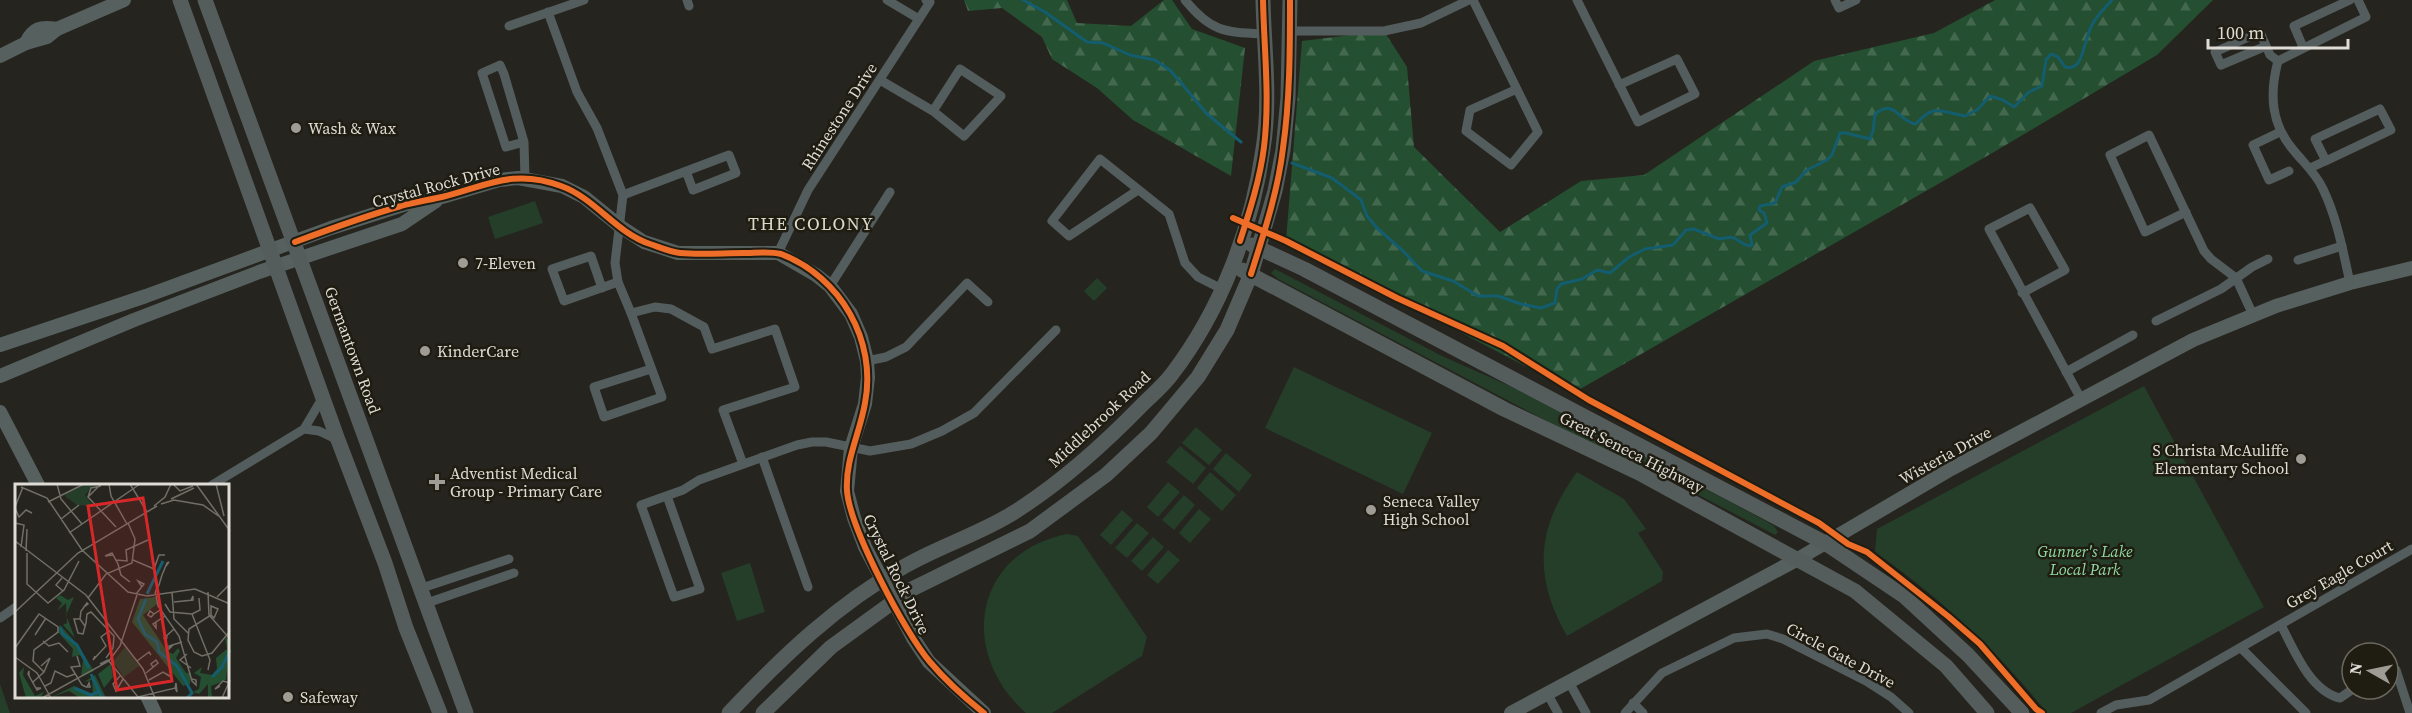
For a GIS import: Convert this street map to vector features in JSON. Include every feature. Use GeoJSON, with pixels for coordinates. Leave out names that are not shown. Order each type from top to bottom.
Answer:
{"type":"FeatureCollection","features":[{"type":"Feature","properties":{"kind":"main road"},"geometry":{"type":"LineString","coordinates":[[180,0],[338,440],[385,563],[406,628],[440,713]]}},
{"type":"Feature","properties":{"kind":"main road","name":"Germantown Road"},"geometry":{"type":"LineString","coordinates":[[206,0],[466,713]]}},
{"type":"Feature","properties":{"kind":"main road","name":"Middlebrook Road"},"geometry":{"type":"LineString","coordinates":[[729,713],[816,627],[906,566],[1014,513],[1090,456],[1171,376],[1201,332],[1222,289],[1256,189],[1264,147],[1266,101],[1263,0]]}},
{"type":"Feature","properties":{"kind":"main road"},"geometry":{"type":"LineString","coordinates":[[763,713],[831,647],[893,602],[912,589],[1030,531],[1106,475],[1151,433],[1198,377],[1227,330],[1260,248],[1283,150],[1291,31],[1290,0]]}},
{"type":"Feature","properties":{"kind":"main road","name":"Great Seneca Highway"},"geometry":{"type":"LineString","coordinates":[[1240,241],[1260,248],[1581,413],[1826,543],[1904,596],[1968,655],[2022,713]]}},
{"type":"Feature","properties":{"kind":"main road","name":"Great Seneca Highway"},"geometry":{"type":"LineString","coordinates":[[1231,266],[1251,274],[1504,409],[1639,473],[1855,591],[1946,666],[1987,713]]}},
{"type":"Feature","properties":{"kind":"street"},"geometry":{"type":"LineString","coordinates":[[0,56],[26,43],[47,38],[57,29],[124,0]]}},
{"type":"Feature","properties":{"kind":"street"},"geometry":{"type":"LineString","coordinates":[[509,26],[584,0]]}},
{"type":"Feature","properties":{"kind":"street"},"geometry":{"type":"LineString","coordinates":[[887,0],[919,19]]}},
{"type":"Feature","properties":{"kind":"street","name":"Rhinestone Drive"},"geometry":{"type":"LineString","coordinates":[[778,253],[808,190],[930,2],[926,0]]}},
{"type":"Feature","properties":{"kind":"street"},"geometry":{"type":"LineString","coordinates":[[1185,0],[1202,19],[1220,29],[1235,33],[1264,34]]}},
{"type":"Feature","properties":{"kind":"street"},"geometry":{"type":"LineString","coordinates":[[1291,31],[1384,31],[1421,23],[1471,0],[1517,89],[1538,132],[1511,165],[1466,131],[1470,110],[1517,89]]}},
{"type":"Feature","properties":{"kind":"street"},"geometry":{"type":"LineString","coordinates":[[1589,0],[1578,2],[1619,86],[1638,122],[1695,94],[1677,59],[1619,86]]}},
{"type":"Feature","properties":{"kind":"street"},"geometry":{"type":"LineString","coordinates":[[1835,0],[1839,8],[1856,0]]}},
{"type":"Feature","properties":{"kind":"street"},"geometry":{"type":"LineString","coordinates":[[2303,47],[2294,26],[2350,0]]}},
{"type":"Feature","properties":{"kind":"street"},"geometry":{"type":"LineString","coordinates":[[2278,61],[2366,17],[2358,0]]}},
{"type":"Feature","properties":{"kind":"street"},"geometry":{"type":"LineString","coordinates":[[548,12],[577,92],[597,128],[623,195],[615,263],[618,282],[662,397],[604,417],[594,387],[651,369]]}},
{"type":"Feature","properties":{"kind":"street"},"geometry":{"type":"LineString","coordinates":[[2266,46],[2221,65],[2215,52],[2260,32],[2270,55],[2278,61]]}},
{"type":"Feature","properties":{"kind":"street"},"geometry":{"type":"LineString","coordinates":[[2278,61],[2272,94],[2273,114],[2280,132],[2310,168],[2323,188],[2342,246],[2350,283]]}},
{"type":"Feature","properties":{"kind":"street","name":"Crystal Rock Drive"},"geometry":{"type":"LineString","coordinates":[[524,142],[506,147],[482,73],[500,65],[524,142],[525,179]]}},
{"type":"Feature","properties":{"kind":"street"},"geometry":{"type":"LineString","coordinates":[[880,80],[933,111],[964,136],[1001,96],[960,69],[933,111]]}},
{"type":"Feature","properties":{"kind":"street"},"geometry":{"type":"LineString","coordinates":[[2310,168],[2326,161],[2391,130],[2380,109],[2315,139],[2326,161]]}},
{"type":"Feature","properties":{"kind":"street"},"geometry":{"type":"LineString","coordinates":[[2280,132],[2253,145],[2268,180],[2289,171]]}},
{"type":"Feature","properties":{"kind":"street"},"geometry":{"type":"LineString","coordinates":[[2186,212],[2145,232],[2110,156],[2149,135],[2186,212],[2204,251],[2236,278],[2253,315]]}},
{"type":"Feature","properties":{"kind":"street"},"geometry":{"type":"LineString","coordinates":[[623,195],[686,171],[729,155],[736,173],[693,190],[686,171]]}},
{"type":"Feature","properties":{"kind":"street"},"geometry":{"type":"LineString","coordinates":[[1138,190],[1069,236],[1052,221],[1100,159],[1169,214],[1185,263],[1198,277],[1222,289]]}},
{"type":"Feature","properties":{"kind":"street","name":"Crystal Rock Drive"},"geometry":{"type":"LineString","coordinates":[[0,376],[274,259],[295,242],[403,205],[442,197],[499,180],[525,179],[547,182],[569,190],[584,197],[621,227],[644,242],[678,253],[778,253],[816,274],[830,286],[851,315],[861,337],[867,361],[865,404],[851,448],[847,491],[854,518],[904,625],[929,662],[984,713]]}},
{"type":"Feature","properties":{"kind":"street"},"geometry":{"type":"LineString","coordinates":[[830,286],[890,192]]}},
{"type":"Feature","properties":{"kind":"street","name":"Crystal Rock Drive"},"geometry":{"type":"LineString","coordinates":[[0,345],[274,259],[301,258],[402,224],[442,197]]}},
{"type":"Feature","properties":{"kind":"street"},"geometry":{"type":"LineString","coordinates":[[2022,293],[2065,270],[2030,208],[1989,230],[2022,293],[2081,399]]}},
{"type":"Feature","properties":{"kind":"street"},"geometry":{"type":"LineString","coordinates":[[2298,260],[2342,246]]}},
{"type":"Feature","properties":{"kind":"street"},"geometry":{"type":"LineString","coordinates":[[602,288],[591,256],[552,269],[564,301],[602,288],[618,282]]}},
{"type":"Feature","properties":{"kind":"street"},"geometry":{"type":"LineString","coordinates":[[2156,321],[2221,289],[2252,267],[2268,259]]}},
{"type":"Feature","properties":{"kind":"street","name":"Wisteria Drive"},"geometry":{"type":"LineString","coordinates":[[1511,713],[1798,559],[1951,469],[2193,340],[2253,315],[2350,283],[2412,268]]}},
{"type":"Feature","properties":{"kind":"street"},"geometry":{"type":"LineString","coordinates":[[867,361],[886,357],[906,347],[967,283],[988,302]]}},
{"type":"Feature","properties":{"kind":"street"},"geometry":{"type":"LineString","coordinates":[[631,313],[655,307],[671,309],[704,327],[712,350],[775,329],[795,387],[723,410],[743,464]]}},
{"type":"Feature","properties":{"kind":"street"},"geometry":{"type":"LineString","coordinates":[[667,496],[700,589],[674,597],[641,505],[683,490],[699,480],[812,442],[826,442],[870,451],[911,444],[942,431],[974,413],[1056,330]]}},
{"type":"Feature","properties":{"kind":"street"},"geometry":{"type":"LineString","coordinates":[[2066,372],[2133,335]]}},
{"type":"Feature","properties":{"kind":"street"},"geometry":{"type":"LineString","coordinates":[[214,484],[304,429],[323,397]]}},
{"type":"Feature","properties":{"kind":"street"},"geometry":{"type":"LineString","coordinates":[[0,412],[37,484]]}},
{"type":"Feature","properties":{"kind":"street"},"geometry":{"type":"LineString","coordinates":[[304,429],[319,431],[338,440]]}},
{"type":"Feature","properties":{"kind":"street"},"geometry":{"type":"LineString","coordinates":[[762,457],[808,587]]}},
{"type":"Feature","properties":{"kind":"street","name":"Grey Eagle Court"},"geometry":{"type":"LineString","coordinates":[[2101,713],[2116,705],[2149,700],[2412,549]]}},
{"type":"Feature","properties":{"kind":"street"},"geometry":{"type":"LineString","coordinates":[[422,588],[509,559]]}},
{"type":"Feature","properties":{"kind":"street"},"geometry":{"type":"LineString","coordinates":[[427,603],[514,573]]}},
{"type":"Feature","properties":{"kind":"street"},"geometry":{"type":"LineString","coordinates":[[0,618],[15,608]]}},
{"type":"Feature","properties":{"kind":"street","name":"Grey Eagle Court"},"geometry":{"type":"LineString","coordinates":[[2281,625],[2306,670],[2325,691],[2340,698]]}},
{"type":"Feature","properties":{"kind":"street","name":"Circle Gate Drive"},"geometry":{"type":"LineString","coordinates":[[1625,713],[1662,673],[1734,638],[1767,634],[1783,639],[1866,681],[1891,697],[1909,713]]}},
{"type":"Feature","properties":{"kind":"street"},"geometry":{"type":"LineString","coordinates":[[2241,648],[2306,713]]}},
{"type":"Feature","properties":{"kind":"street"},"geometry":{"type":"LineString","coordinates":[[1569,682],[1586,713]]}},
{"type":"Feature","properties":{"kind":"street"},"geometry":{"type":"LineString","coordinates":[[2400,682],[2410,713]]}},
{"type":"Feature","properties":{"kind":"street"},"geometry":{"type":"LineString","coordinates":[[1547,693],[1558,713]]}},
{"type":"Feature","properties":{"kind":"street"},"geometry":{"type":"LineString","coordinates":[[148,698],[155,713]]}},
{"type":"Feature","properties":{"kind":"street"},"geometry":{"type":"LineString","coordinates":[[1633,704],[1643,713]]}},
{"type":"Feature","properties":{"kind":"green space"},"geometry":{"type":"Polygon","coordinates":[[[964,0],[1067,0],[1077,23],[1131,26],[1164,0],[1172,0],[1192,29],[1245,48],[1231,176],[1133,120],[1097,88],[1052,59],[1042,37],[1002,8],[968,11],[964,0]]]}},
{"type":"Feature","properties":{"kind":"green space"},"geometry":{"type":"Polygon","coordinates":[[[1995,0],[2213,0],[2157,55],[1994,152],[1575,392],[1286,241],[1302,41],[1384,31],[1407,67],[1414,147],[1500,232],[1581,181],[1644,175],[1814,61],[1934,33],[1995,0]]]}},
{"type":"Feature","properties":{"kind":"green space"},"geometry":{"type":"Polygon","coordinates":[[[535,201],[543,223],[495,239],[488,217],[535,201]]]}},
{"type":"Feature","properties":{"kind":"green space"},"geometry":{"type":"Polygon","coordinates":[[[1275,269],[1442,356],[1521,391],[1764,520],[1774,526],[1778,532],[1775,535],[1674,482],[1617,458],[1278,279],[1271,273],[1275,269]]]}},
{"type":"Feature","properties":{"kind":"green space"},"geometry":{"type":"Polygon","coordinates":[[[1097,278],[1107,288],[1094,301],[1084,291],[1097,278]]]}},
{"type":"Feature","properties":{"kind":"green space"},"geometry":{"type":"Polygon","coordinates":[[[1294,367],[1432,433],[1403,494],[1265,428],[1294,367]]]}},
{"type":"Feature","properties":{"kind":"green space","name":"Gunner's Lake Local Park"},"geometry":{"type":"Polygon","coordinates":[[[2144,386],[2264,607],[2071,713],[2047,713],[1967,626],[1922,587],[1875,552],[1877,529],[2144,386]]]}},
{"type":"Feature","properties":{"kind":"green space"},"geometry":{"type":"Polygon","coordinates":[[[1196,427],[1222,450],[1209,465],[1182,443],[1196,427]]]}},
{"type":"Feature","properties":{"kind":"green space"},"geometry":{"type":"Polygon","coordinates":[[[1180,446],[1206,468],[1193,484],[1166,462],[1180,446]]]}},
{"type":"Feature","properties":{"kind":"green space"},"geometry":{"type":"Polygon","coordinates":[[[1226,453],[1252,475],[1239,492],[1213,469],[1226,453]]]}},
{"type":"Feature","properties":{"kind":"green space"},"geometry":{"type":"Polygon","coordinates":[[[1210,472],[1236,495],[1222,511],[1197,488],[1210,472]]]}},
{"type":"Feature","properties":{"kind":"green space"},"geometry":{"type":"Polygon","coordinates":[[[1577,472],[1624,499],[1646,529],[1638,533],[1663,572],[1662,581],[1567,636],[1548,593],[1544,573],[1544,552],[1553,513],[1577,472]]]}},
{"type":"Feature","properties":{"kind":"green space"},"geometry":{"type":"Polygon","coordinates":[[[1168,482],[1180,492],[1158,517],[1147,507],[1168,482]]]}},
{"type":"Feature","properties":{"kind":"green space"},"geometry":{"type":"Polygon","coordinates":[[[1184,495],[1195,505],[1174,530],[1162,520],[1184,495]]]}},
{"type":"Feature","properties":{"kind":"green space"},"geometry":{"type":"Polygon","coordinates":[[[1199,509],[1211,519],[1190,543],[1179,533],[1199,509]]]}},
{"type":"Feature","properties":{"kind":"green space"},"geometry":{"type":"Polygon","coordinates":[[[1122,510],[1133,520],[1111,545],[1100,535],[1122,510]]]}},
{"type":"Feature","properties":{"kind":"green space"},"geometry":{"type":"Polygon","coordinates":[[[1137,523],[1149,533],[1127,558],[1115,548],[1137,523]]]}},
{"type":"Feature","properties":{"kind":"green space"},"geometry":{"type":"Polygon","coordinates":[[[1067,534],[1078,536],[1147,637],[1142,656],[1052,713],[1026,713],[1004,689],[990,662],[984,635],[986,608],[995,583],[1011,562],[1035,545],[1067,534]]]}},
{"type":"Feature","properties":{"kind":"green space"},"geometry":{"type":"Polygon","coordinates":[[[1153,537],[1164,547],[1142,571],[1131,561],[1153,537]]]}},
{"type":"Feature","properties":{"kind":"green space"},"geometry":{"type":"Polygon","coordinates":[[[1168,550],[1180,560],[1158,584],[1147,575],[1168,550]]]}},
{"type":"Feature","properties":{"kind":"green space"},"geometry":{"type":"Polygon","coordinates":[[[750,563],[765,612],[737,621],[721,573],[750,563]]]}},
{"type":"Feature","properties":{"kind":"green space"},"geometry":{"type":"Polygon","coordinates":[[[0,684],[10,713],[0,713],[0,684]]]}},
{"type":"Feature","properties":{"kind":"waterway"},"geometry":{"type":"LineString","coordinates":[[1023,0],[1045,12],[1087,42],[1103,43],[1130,55],[1155,60],[1171,71],[1207,114],[1241,142]]}},
{"type":"Feature","properties":{"kind":"waterway"},"geometry":{"type":"LineString","coordinates":[[1292,163],[1332,178],[1361,200],[1367,216],[1377,228],[1422,271],[1453,281],[1478,296],[1498,296],[1541,308],[1555,303],[1557,289],[1561,284],[1582,279],[1597,270],[1610,273],[1629,257],[1645,249],[1673,245],[1686,230],[1694,229],[1719,239],[1733,238],[1752,245],[1750,235],[1767,223],[1764,213],[1759,210],[1760,206],[1775,203],[1782,187],[1796,182],[1807,170],[1827,160],[1832,155],[1840,133],[1870,139],[1875,114],[1882,110],[1897,112],[1916,124],[1922,117],[1933,111],[1965,116],[1977,110],[1990,96],[2014,107],[2029,92],[2042,86],[2046,60],[2051,54],[2058,57],[2065,67],[2072,67],[2080,61],[2093,23],[2112,0]]}},
{"type":"Feature","properties":{"kind":"cycle path"},"geometry":{"type":"LineString","coordinates":[[1240,241],[1257,183],[1266,129],[1267,92],[1263,0]]}},
{"type":"Feature","properties":{"kind":"cycle path"},"geometry":{"type":"LineString","coordinates":[[1251,274],[1270,212],[1281,164],[1288,93],[1290,0]]}},
{"type":"Feature","properties":{"kind":"cycle path"},"geometry":{"type":"LineString","coordinates":[[295,242],[361,218],[406,205],[500,181],[529,179],[544,181],[573,191],[638,239],[668,251],[696,254],[772,253],[781,254],[802,264],[821,278],[837,295],[860,335],[867,380],[863,414],[848,468],[847,491],[850,508],[868,554],[880,580],[919,648],[949,683],[984,713]]}},
{"type":"Feature","properties":{"kind":"cycle path"},"geometry":{"type":"LineString","coordinates":[[1233,218],[1286,241],[1397,298],[1503,346],[1589,400],[1819,523],[1848,544],[1867,552],[1980,644],[2042,713]]}},
{"type":"Feature","properties":{"kind":"place","name":"Wash & Wax"},"geometry":{"type":"Point","coordinates":[296,128]}},
{"type":"Feature","properties":{"kind":"place","name":"7-Eleven"},"geometry":{"type":"Point","coordinates":[463,263]}},
{"type":"Feature","properties":{"kind":"place","name":"KinderCare"},"geometry":{"type":"Point","coordinates":[425,351]}},
{"type":"Feature","properties":{"kind":"place","name":"S Christa McAuliffe Elementary School"},"geometry":{"type":"Point","coordinates":[2301,459]}},
{"type":"Feature","properties":{"kind":"place","name":"Adventist Medical Group - Primary Care"},"geometry":{"type":"Point","coordinates":[437,482]}},
{"type":"Feature","properties":{"kind":"place","name":"Seneca Valley High School"},"geometry":{"type":"Point","coordinates":[1371,510]}},
{"type":"Feature","properties":{"kind":"place","name":"Safeway"},"geometry":{"type":"Point","coordinates":[288,697]}},
{"type":"Feature","properties":{"kind":"district","name":"THE COLONY"},"geometry":{"type":"Point","coordinates":[811,223]}}]}
